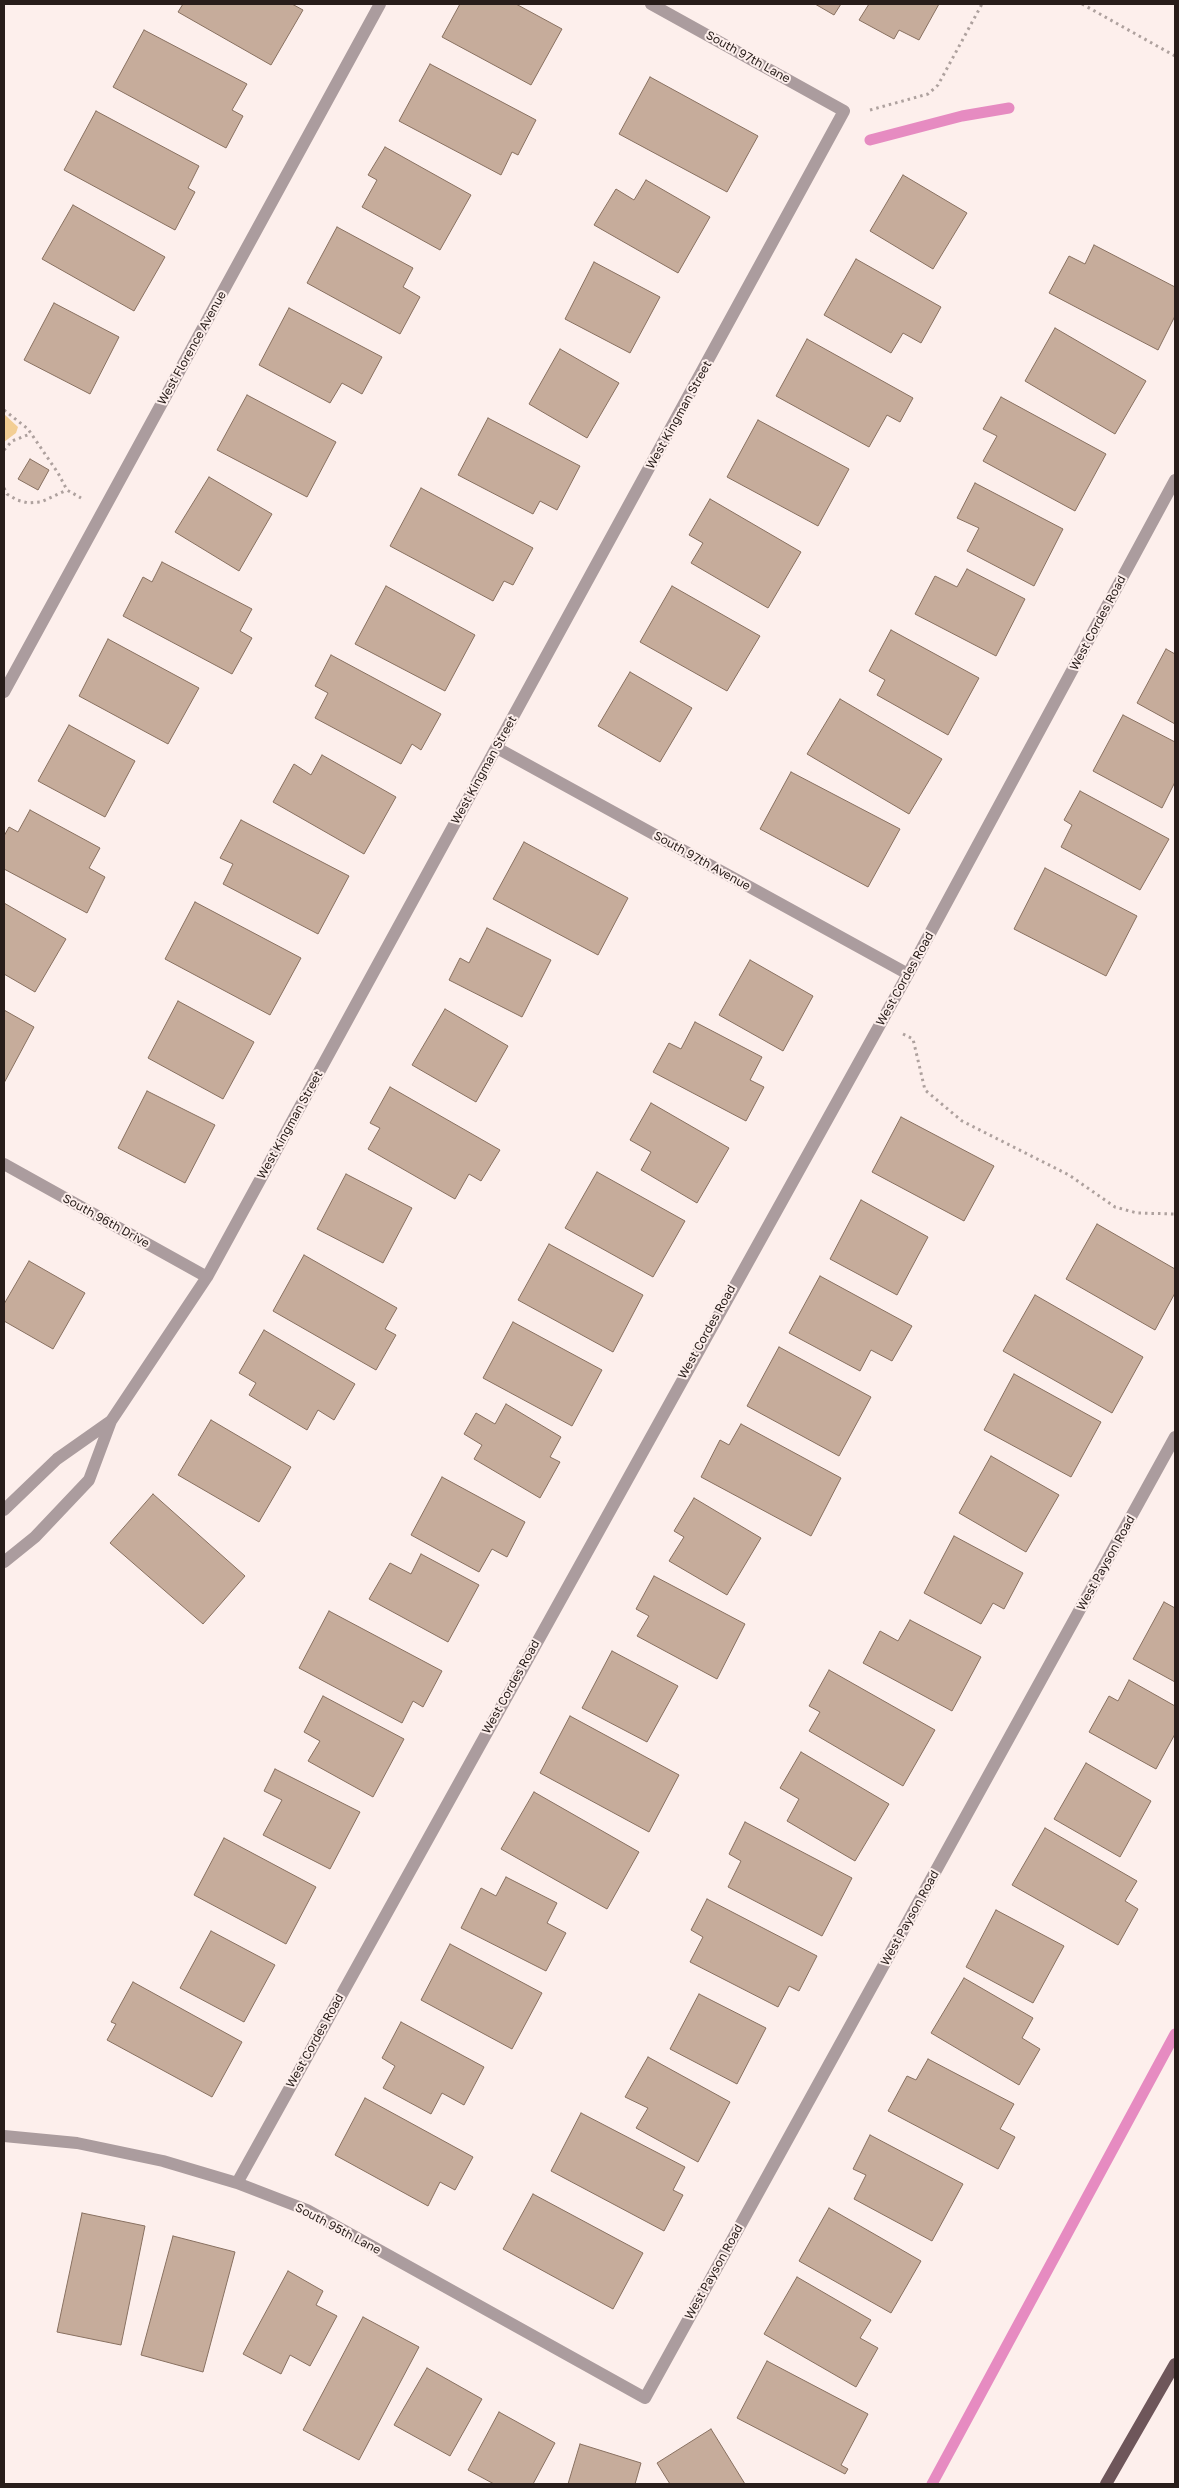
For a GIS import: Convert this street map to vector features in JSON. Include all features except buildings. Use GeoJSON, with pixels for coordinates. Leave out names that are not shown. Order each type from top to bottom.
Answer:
{"type":"FeatureCollection","features":[{"type":"Feature","properties":{"kind":"main road"},"geometry":{"type":"LineString","coordinates":[[1106,2484],[1175,2364]]}},
{"type":"Feature","properties":{"kind":"street","name":"West Florence Avenue"},"geometry":{"type":"LineString","coordinates":[[4,692],[380,4]]}},
{"type":"Feature","properties":{"kind":"street","name":"South 97th Lane"},"geometry":{"type":"LineString","coordinates":[[651,4],[844,111]]}},
{"type":"Feature","properties":{"kind":"street","name":"West Kingman Street"},"geometry":{"type":"LineString","coordinates":[[4,1562],[35,1537],[89,1480],[111,1420],[207,1277],[844,111]]}},
{"type":"Feature","properties":{"kind":"street","name":"West Cordes Road"},"geometry":{"type":"LineString","coordinates":[[237,2183],[908,974],[1175,480]]}},
{"type":"Feature","properties":{"kind":"street","name":"South 97th Avenue"},"geometry":{"type":"LineString","coordinates":[[497,748],[908,974]]}},
{"type":"Feature","properties":{"kind":"street","name":"South 96th Drive"},"geometry":{"type":"LineString","coordinates":[[4,1164],[207,1277]]}},
{"type":"Feature","properties":{"kind":"street","name":"West Kingman Street"},"geometry":{"type":"LineString","coordinates":[[4,1510],[57,1460],[111,1420]]}},
{"type":"Feature","properties":{"kind":"street","name":"West Payson Road"},"geometry":{"type":"LineString","coordinates":[[645,2398],[1175,1437]]}},
{"type":"Feature","properties":{"kind":"street","name":"South 95th Lane"},"geometry":{"type":"LineString","coordinates":[[4,2136],[77,2143],[163,2160],[237,2183],[307,2210],[645,2398]]}},
{"type":"Feature","properties":{"kind":"path"},"geometry":{"type":"LineString","coordinates":[[844,111],[875,109],[928,94],[938,85],[982,4]]}},
{"type":"Feature","properties":{"kind":"path"},"geometry":{"type":"LineString","coordinates":[[1082,4],[1175,56]]}},
{"type":"Feature","properties":{"kind":"path"},"geometry":{"type":"LineString","coordinates":[[4,410],[30,434],[58,473],[67,490],[103,510]]}},
{"type":"Feature","properties":{"kind":"path"},"geometry":{"type":"LineString","coordinates":[[4,450],[12,441],[30,434]]}},
{"type":"Feature","properties":{"kind":"path"},"geometry":{"type":"LineString","coordinates":[[4,488],[8,494],[17,500],[28,503],[41,502],[67,490]]}},
{"type":"Feature","properties":{"kind":"path"},"geometry":{"type":"LineString","coordinates":[[879,1024],[913,1039],[925,1090],[962,1121],[1069,1175],[1115,1207],[1136,1213],[1175,1214]]}},
{"type":"Feature","properties":{"kind":"shaded area"},"geometry":{"type":"Polygon","coordinates":[[[4,414],[18,427],[16,433],[4,442],[4,414]]]}},
{"type":"Feature","properties":{"kind":"waterway"},"geometry":{"type":"LineString","coordinates":[[870,140],[962,116],[1009,108]]}},
{"type":"Feature","properties":{"kind":"waterway"},"geometry":{"type":"LineString","coordinates":[[932,2484],[1175,2034]]}}]}
